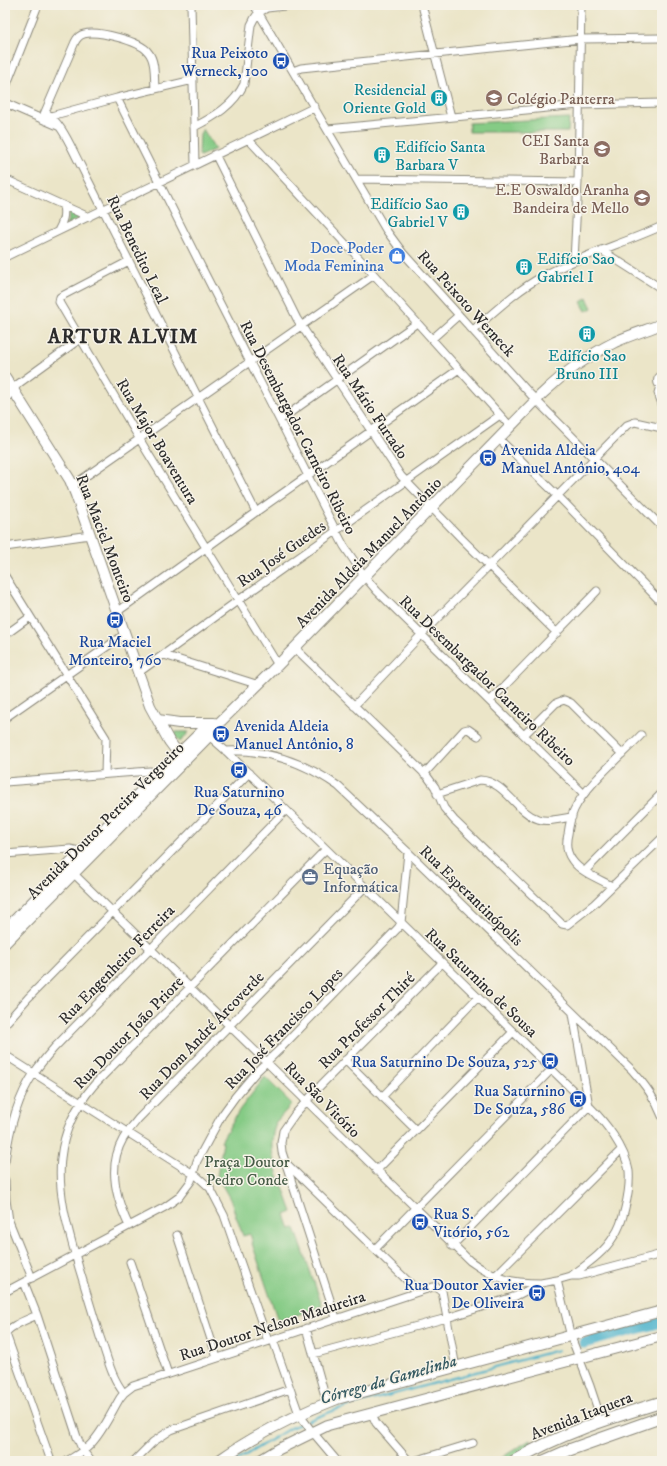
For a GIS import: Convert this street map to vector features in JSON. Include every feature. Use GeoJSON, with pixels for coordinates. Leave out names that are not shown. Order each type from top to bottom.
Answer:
{"type":"FeatureCollection","features":[{"type":"Feature","properties":{"kind":"main road","name":"Avenida Itaquera"},"geometry":{"type":"LineString","coordinates":[[514,1461],[544,1445],[595,1424],[662,1402]]}},
{"type":"Feature","properties":{"kind":"main road","name":"Avenida Itaquera"},"geometry":{"type":"LineString","coordinates":[[552,1459],[662,1417]]}},
{"type":"Feature","properties":{"kind":"street"},"geometry":{"type":"LineString","coordinates":[[5,89],[38,5]]}},
{"type":"Feature","properties":{"kind":"street"},"geometry":{"type":"LineString","coordinates":[[191,5],[195,164]]}},
{"type":"Feature","properties":{"kind":"street","name":"Rua Peixoto Werneck"},"geometry":{"type":"LineString","coordinates":[[254,5],[386,230],[402,253],[459,314],[536,401],[662,527]]}},
{"type":"Feature","properties":{"kind":"street"},"geometry":{"type":"LineString","coordinates":[[194,128],[222,110],[233,100],[244,84],[251,25],[258,13],[266,8],[293,5]]}},
{"type":"Feature","properties":{"kind":"street"},"geometry":{"type":"LineString","coordinates":[[422,5],[451,117]]}},
{"type":"Feature","properties":{"kind":"street"},"geometry":{"type":"LineString","coordinates":[[574,261],[578,182],[581,5]]}},
{"type":"Feature","properties":{"kind":"street"},"geometry":{"type":"LineString","coordinates":[[46,116],[75,42],[85,33],[108,35],[123,39],[144,48],[148,52],[152,61],[155,89]]}},
{"type":"Feature","properties":{"kind":"street"},"geometry":{"type":"LineString","coordinates":[[292,71],[301,68],[581,39],[662,38]]}},
{"type":"Feature","properties":{"kind":"street"},"geometry":{"type":"LineString","coordinates":[[5,79],[14,66]]}},
{"type":"Feature","properties":{"kind":"street"},"geometry":{"type":"LineString","coordinates":[[46,116],[193,80]]}},
{"type":"Feature","properties":{"kind":"street","name":"Rua Desembargador Carneiro Ribeiro"},"geometry":{"type":"LineString","coordinates":[[117,98],[336,531],[365,576],[377,591],[421,635],[584,794]]}},
{"type":"Feature","properties":{"kind":"street","name":"Rua Benedito Leal"},"geometry":{"type":"LineString","coordinates":[[5,103],[46,116],[60,127],[104,210],[128,261],[256,512]]}},
{"type":"Feature","properties":{"kind":"street"},"geometry":{"type":"LineString","coordinates":[[328,129],[579,105],[662,103]]}},
{"type":"Feature","properties":{"kind":"street"},"geometry":{"type":"LineString","coordinates":[[5,257],[104,210],[159,181],[315,107]]}},
{"type":"Feature","properties":{"kind":"street"},"geometry":{"type":"LineString","coordinates":[[248,139],[374,275],[510,426]]}},
{"type":"Feature","properties":{"kind":"street","name":"Rua Mário Furtado"},"geometry":{"type":"LineString","coordinates":[[215,154],[302,326],[336,380],[406,482],[557,633]]}},
{"type":"Feature","properties":{"kind":"street"},"geometry":{"type":"LineString","coordinates":[[5,179],[89,217]]}},
{"type":"Feature","properties":{"kind":"street"},"geometry":{"type":"LineString","coordinates":[[357,180],[578,182]]}},
{"type":"Feature","properties":{"kind":"street"},"geometry":{"type":"LineString","coordinates":[[58,231],[64,219],[63,205]]}},
{"type":"Feature","properties":{"kind":"street"},"geometry":{"type":"LineString","coordinates":[[473,330],[518,292],[543,276],[574,261],[662,226]]}},
{"type":"Feature","properties":{"kind":"street"},"geometry":{"type":"LineString","coordinates":[[601,250],[662,289]]}},
{"type":"Feature","properties":{"kind":"street","name":"Rua Major Boaventura"},"geometry":{"type":"LineString","coordinates":[[128,261],[60,297],[59,302],[140,440],[278,666]]}},
{"type":"Feature","properties":{"kind":"street"},"geometry":{"type":"LineString","coordinates":[[72,486],[140,440],[374,275]]}},
{"type":"Feature","properties":{"kind":"street"},"geometry":{"type":"LineString","coordinates":[[432,339],[459,314]]}},
{"type":"Feature","properties":{"kind":"street"},"geometry":{"type":"LineString","coordinates":[[280,420],[417,323]]}},
{"type":"Feature","properties":{"kind":"street","name":"Avenida Aldeia Manuel Antônio"},"geometry":{"type":"LineString","coordinates":[[205,733],[216,729],[216,723],[278,666],[498,438],[559,378],[586,359],[617,342],[662,324]]}},
{"type":"Feature","properties":{"kind":"street"},"geometry":{"type":"LineString","coordinates":[[5,400],[18,384],[80,339]]}},
{"type":"Feature","properties":{"kind":"street"},"geometry":{"type":"LineString","coordinates":[[117,612],[459,369]]}},
{"type":"Feature","properties":{"kind":"street"},"geometry":{"type":"LineString","coordinates":[[662,374],[657,381],[661,387],[658,393],[662,404]]}},
{"type":"Feature","properties":{"kind":"street","name":"Rua Maciel Monteiro"},"geometry":{"type":"LineString","coordinates":[[5,377],[72,486],[150,706],[169,741],[183,755]]}},
{"type":"Feature","properties":{"kind":"street","name":"Rua José Guedes"},"geometry":{"type":"LineString","coordinates":[[138,673],[500,415]]}},
{"type":"Feature","properties":{"kind":"street"},"geometry":{"type":"LineString","coordinates":[[354,706],[421,635],[627,425],[634,422],[662,428]]}},
{"type":"Feature","properties":{"kind":"street"},"geometry":{"type":"LineString","coordinates":[[498,438],[558,496],[662,603]]}},
{"type":"Feature","properties":{"kind":"street"},"geometry":{"type":"LineString","coordinates":[[5,547],[90,535]]}},
{"type":"Feature","properties":{"kind":"street"},"geometry":{"type":"LineString","coordinates":[[5,576],[106,738],[105,774]]}},
{"type":"Feature","properties":{"kind":"street"},"geometry":{"type":"LineString","coordinates":[[490,701],[597,591]]}},
{"type":"Feature","properties":{"kind":"street"},"geometry":{"type":"LineString","coordinates":[[5,635],[30,617]]}},
{"type":"Feature","properties":{"kind":"street"},"geometry":{"type":"LineString","coordinates":[[5,718],[125,634]]}},
{"type":"Feature","properties":{"kind":"street"},"geometry":{"type":"LineString","coordinates":[[295,648],[432,782],[444,808],[454,820],[560,923],[565,925],[570,924],[662,838]]}},
{"type":"Feature","properties":{"kind":"street"},"geometry":{"type":"LineString","coordinates":[[164,655],[259,685]]}},
{"type":"Feature","properties":{"kind":"street"},"geometry":{"type":"LineString","coordinates":[[524,735],[556,703],[564,700],[571,703],[622,754]]}},
{"type":"Feature","properties":{"kind":"street"},"geometry":{"type":"LineString","coordinates":[[158,720],[182,723],[216,723]]}},
{"type":"Feature","properties":{"kind":"street"},"geometry":{"type":"LineString","coordinates":[[182,723],[205,733]]}},
{"type":"Feature","properties":{"kind":"street"},"geometry":{"type":"LineString","coordinates":[[169,741],[170,733],[182,723]]}},
{"type":"Feature","properties":{"kind":"street"},"geometry":{"type":"LineString","coordinates":[[424,774],[464,730],[468,729],[478,736]]}},
{"type":"Feature","properties":{"kind":"street","name":"Rua Saturnino de Sousa"},"geometry":{"type":"LineString","coordinates":[[205,733],[226,751],[478,997],[589,1106],[607,1127],[621,1150],[628,1171],[628,1191],[624,1216],[614,1237],[592,1260],[571,1276]]}},
{"type":"Feature","properties":{"kind":"street","name":"Avenida Doutor Pereira Vergueiro"},"geometry":{"type":"LineString","coordinates":[[86,853],[205,733]]}},
{"type":"Feature","properties":{"kind":"street"},"geometry":{"type":"LineString","coordinates":[[612,886],[575,864],[568,853],[567,838],[572,817],[584,794],[641,735]]}},
{"type":"Feature","properties":{"kind":"street","name":"Rua Esperantinópolis"},"geometry":{"type":"LineString","coordinates":[[226,751],[250,751],[297,763],[326,777],[338,786],[408,852],[636,1075],[648,1089],[662,1116]]}},
{"type":"Feature","properties":{"kind":"street","name":"Avenida Doutor Pereira Vergueiro"},"geometry":{"type":"LineString","coordinates":[[7,935],[86,853],[158,774],[183,755]]}},
{"type":"Feature","properties":{"kind":"street"},"geometry":{"type":"LineString","coordinates":[[5,782],[150,771],[158,774]]}},
{"type":"Feature","properties":{"kind":"street"},"geometry":{"type":"LineString","coordinates":[[5,1024],[22,1004],[248,773]]}},
{"type":"Feature","properties":{"kind":"street"},"geometry":{"type":"LineString","coordinates":[[438,794],[484,780],[494,784],[528,813],[538,819],[549,820],[572,817]]}},
{"type":"Feature","properties":{"kind":"street"},"geometry":{"type":"LineString","coordinates":[[585,871],[662,793]]}},
{"type":"Feature","properties":{"kind":"street","name":"Rua Engenheiro Ferreira"},"geometry":{"type":"LineString","coordinates":[[5,1161],[11,1128],[24,1091],[34,1073],[54,1048],[286,810]]}},
{"type":"Feature","properties":{"kind":"street"},"geometry":{"type":"LineString","coordinates":[[5,854],[70,849],[86,853]]}},
{"type":"Feature","properties":{"kind":"street","name":"Rua Doutor João Priore"},"geometry":{"type":"LineString","coordinates":[[124,1393],[114,1378],[94,1318],[75,1255],[65,1215],[60,1174],[64,1138],[74,1112],[94,1085],[326,849]]}},
{"type":"Feature","properties":{"kind":"street"},"geometry":{"type":"LineString","coordinates":[[401,923],[408,852]]}},
{"type":"Feature","properties":{"kind":"street","name":"Rua São Vitório"},"geometry":{"type":"LineString","coordinates":[[70,870],[452,1246],[470,1262],[495,1276]]}},
{"type":"Feature","properties":{"kind":"street","name":"Rua Dom André Arcoverde"},"geometry":{"type":"LineString","coordinates":[[129,1226],[118,1200],[114,1175],[120,1146],[127,1132],[365,887]]}},
{"type":"Feature","properties":{"kind":"street","name":"Rua José Francisco Lopes"},"geometry":{"type":"LineString","coordinates":[[5,1292],[165,1207],[179,1197],[187,1188],[200,1157],[222,1115],[235,1097],[266,1062],[391,937],[401,923]]}},
{"type":"Feature","properties":{"kind":"street","name":"Rua Professor Thiré"},"geometry":{"type":"LineString","coordinates":[[336,1318],[286,1163],[281,1142],[283,1131],[306,1102],[345,1060],[442,962]]}},
{"type":"Feature","properties":{"kind":"street"},"geometry":{"type":"LineString","coordinates":[[382,1097],[478,997]]}},
{"type":"Feature","properties":{"kind":"street"},"geometry":{"type":"LineString","coordinates":[[452,1246],[589,1106],[573,1014]]}},
{"type":"Feature","properties":{"kind":"street"},"geometry":{"type":"LineString","coordinates":[[376,1170],[512,1032]]}},
{"type":"Feature","properties":{"kind":"street"},"geometry":{"type":"LineString","coordinates":[[5,1055],[193,1174],[210,1188],[224,1215],[270,1340],[301,1416],[311,1431],[337,1461]]}},
{"type":"Feature","properties":{"kind":"street"},"geometry":{"type":"LineString","coordinates":[[345,1060],[416,1130]]}},
{"type":"Feature","properties":{"kind":"street"},"geometry":{"type":"LineString","coordinates":[[375,1249],[551,1070]]}},
{"type":"Feature","properties":{"kind":"street"},"geometry":{"type":"LineString","coordinates":[[621,1150],[495,1276],[520,1283],[541,1283],[571,1276],[579,1276],[662,1254]]}},
{"type":"Feature","properties":{"kind":"street"},"geometry":{"type":"LineString","coordinates":[[286,1163],[418,1291]]}},
{"type":"Feature","properties":{"kind":"street"},"geometry":{"type":"LineString","coordinates":[[5,1180],[9,1221],[32,1278]]}},
{"type":"Feature","properties":{"kind":"street"},"geometry":{"type":"LineString","coordinates":[[177,1235],[217,1358]]}},
{"type":"Feature","properties":{"kind":"street"},"geometry":{"type":"LineString","coordinates":[[130,1262],[168,1374]]}},
{"type":"Feature","properties":{"kind":"street"},"geometry":{"type":"LineString","coordinates":[[557,1280],[571,1337],[598,1410],[608,1420]]}},
{"type":"Feature","properties":{"kind":"street"},"geometry":{"type":"LineString","coordinates":[[24,1282],[37,1315],[74,1430],[83,1451],[91,1461]]}},
{"type":"Feature","properties":{"kind":"street"},"geometry":{"type":"LineString","coordinates":[[313,1354],[447,1318],[516,1296],[541,1283]]}},
{"type":"Feature","properties":{"kind":"street","name":"Rua Doutor Nelson Madureira"},"geometry":{"type":"LineString","coordinates":[[67,1461],[83,1451],[96,1438],[124,1393],[133,1386],[433,1286],[440,1289],[443,1297],[456,1368]]}},
{"type":"Feature","properties":{"kind":"street"},"geometry":{"type":"LineString","coordinates":[[218,1461],[253,1438],[327,1403],[662,1311]]}},
{"type":"Feature","properties":{"kind":"street"},"geometry":{"type":"LineString","coordinates":[[37,1315],[14,1326],[8,1330],[6,1334],[51,1461]]}},
{"type":"Feature","properties":{"kind":"street"},"geometry":{"type":"LineString","coordinates":[[306,1328],[327,1403]]}},
{"type":"Feature","properties":{"kind":"street"},"geometry":{"type":"LineString","coordinates":[[261,1460],[311,1431],[328,1425],[662,1336]]}},
{"type":"Feature","properties":{"kind":"street"},"geometry":{"type":"LineString","coordinates":[[134,1461],[153,1442],[171,1430],[290,1389]]}},
{"type":"Feature","properties":{"kind":"street"},"geometry":{"type":"LineString","coordinates":[[595,1424],[598,1410]]}},
{"type":"Feature","properties":{"kind":"street"},"geometry":{"type":"LineString","coordinates":[[372,1414],[376,1423],[409,1461]]}},
{"type":"Feature","properties":{"kind":"street"},"geometry":{"type":"LineString","coordinates":[[414,1461],[473,1443]]}},
{"type":"Feature","properties":{"kind":"green space"},"geometry":{"type":"Polygon","coordinates":[[[569,118],[568,132],[469,132],[469,123],[569,118]]]}},
{"type":"Feature","properties":{"kind":"green space"},"geometry":{"type":"Polygon","coordinates":[[[203,129],[215,149],[200,156],[200,135],[203,129]]]}},
{"type":"Feature","properties":{"kind":"green space"},"geometry":{"type":"Polygon","coordinates":[[[68,209],[81,217],[66,225],[69,217],[68,209]]]}},
{"type":"Feature","properties":{"kind":"green space"},"geometry":{"type":"Polygon","coordinates":[[[587,298],[592,308],[586,311],[581,302],[587,298]]]}},
{"type":"Feature","properties":{"kind":"green space"},"geometry":{"type":"Polygon","coordinates":[[[488,329],[496,338],[491,342],[483,333],[488,329]]]}},
{"type":"Feature","properties":{"kind":"green space"},"geometry":{"type":"Polygon","coordinates":[[[176,732],[189,732],[180,742],[174,735],[176,732]]]}},
{"type":"Feature","properties":{"kind":"green space","name":"Praça Doutor Pedro Conde"},"geometry":{"type":"Polygon","coordinates":[[[265,1077],[292,1104],[275,1123],[272,1138],[272,1152],[279,1179],[292,1212],[285,1215],[290,1229],[295,1228],[322,1305],[316,1307],[316,1309],[278,1321],[250,1234],[243,1236],[230,1199],[217,1176],[223,1143],[221,1141],[240,1109],[265,1077]]]}},
{"type":"Feature","properties":{"kind":"green space"},"geometry":{"type":"Polygon","coordinates":[[[530,1440],[531,1446],[505,1461],[496,1461],[530,1440]]]}},
{"type":"Feature","properties":{"kind":"waterway","name":"Córrego da Gamelinha"},"geometry":{"type":"LineString","coordinates":[[584,1343],[662,1322]]}},
{"type":"Feature","properties":{"kind":"waterway","name":"Córrego da Gamelinha"},"geometry":{"type":"LineString","coordinates":[[307,1421],[338,1409],[558,1350]]}},
{"type":"Feature","properties":{"kind":"waterway","name":"Córrego da Gamelinha"},"geometry":{"type":"LineString","coordinates":[[236,1461],[290,1428],[303,1423]]}},
{"type":"Feature","properties":{"kind":"place","name":"Rua Peixoto Werneck, 100"},"geometry":{"type":"Point","coordinates":[281,61]}},
{"type":"Feature","properties":{"kind":"place","name":"Residencial Oriente Gold"},"geometry":{"type":"Point","coordinates":[439,98]}},
{"type":"Feature","properties":{"kind":"place","name":"Colégio Panterra"},"geometry":{"type":"Point","coordinates":[494,98]}},
{"type":"Feature","properties":{"kind":"place","name":"CEI Santa Barbara"},"geometry":{"type":"Point","coordinates":[602,149]}},
{"type":"Feature","properties":{"kind":"place","name":"Edifício Santa Barbara V"},"geometry":{"type":"Point","coordinates":[382,155]}},
{"type":"Feature","properties":{"kind":"place","name":"E.E Oswaldo Aranha Bandeira de Mello"},"geometry":{"type":"Point","coordinates":[642,198]}},
{"type":"Feature","properties":{"kind":"place","name":"Edifício Sao Gabriel V"},"geometry":{"type":"Point","coordinates":[461,212]}},
{"type":"Feature","properties":{"kind":"place","name":"Doce Poder Moda Feminina"},"geometry":{"type":"Point","coordinates":[397,256]}},
{"type":"Feature","properties":{"kind":"place","name":"Edifício Sao Gabriel I"},"geometry":{"type":"Point","coordinates":[524,267]}},
{"type":"Feature","properties":{"kind":"place","name":"Edifício Sao Bruno III"},"geometry":{"type":"Point","coordinates":[587,334]}},
{"type":"Feature","properties":{"kind":"place","name":"Avenida Aldeia Manuel Antônio, 404"},"geometry":{"type":"Point","coordinates":[488,458]}},
{"type":"Feature","properties":{"kind":"place","name":"Rua Maciel Monteiro, 760"},"geometry":{"type":"Point","coordinates":[115,620]}},
{"type":"Feature","properties":{"kind":"place","name":"Avenida Aldeia Manuel Antônio, 8"},"geometry":{"type":"Point","coordinates":[221,734]}},
{"type":"Feature","properties":{"kind":"place","name":"Rua Saturnino De Souza, 46"},"geometry":{"type":"Point","coordinates":[239,770]}},
{"type":"Feature","properties":{"kind":"place","name":"Equação Informática"},"geometry":{"type":"Point","coordinates":[310,877]}},
{"type":"Feature","properties":{"kind":"place","name":"Rua Saturnino De Souza, 525"},"geometry":{"type":"Point","coordinates":[550,1061]}},
{"type":"Feature","properties":{"kind":"place","name":"Rua Saturnino De Souza, 586"},"geometry":{"type":"Point","coordinates":[578,1099]}},
{"type":"Feature","properties":{"kind":"place","name":"Rua S. Vitório, 562"},"geometry":{"type":"Point","coordinates":[420,1222]}},
{"type":"Feature","properties":{"kind":"place","name":"Rua Doutor Xavier De Oliveira"},"geometry":{"type":"Point","coordinates":[537,1293]}},
{"type":"Feature","properties":{"kind":"district","name":"ARTUR ALVIM"},"geometry":{"type":"Point","coordinates":[123,336]}}]}
